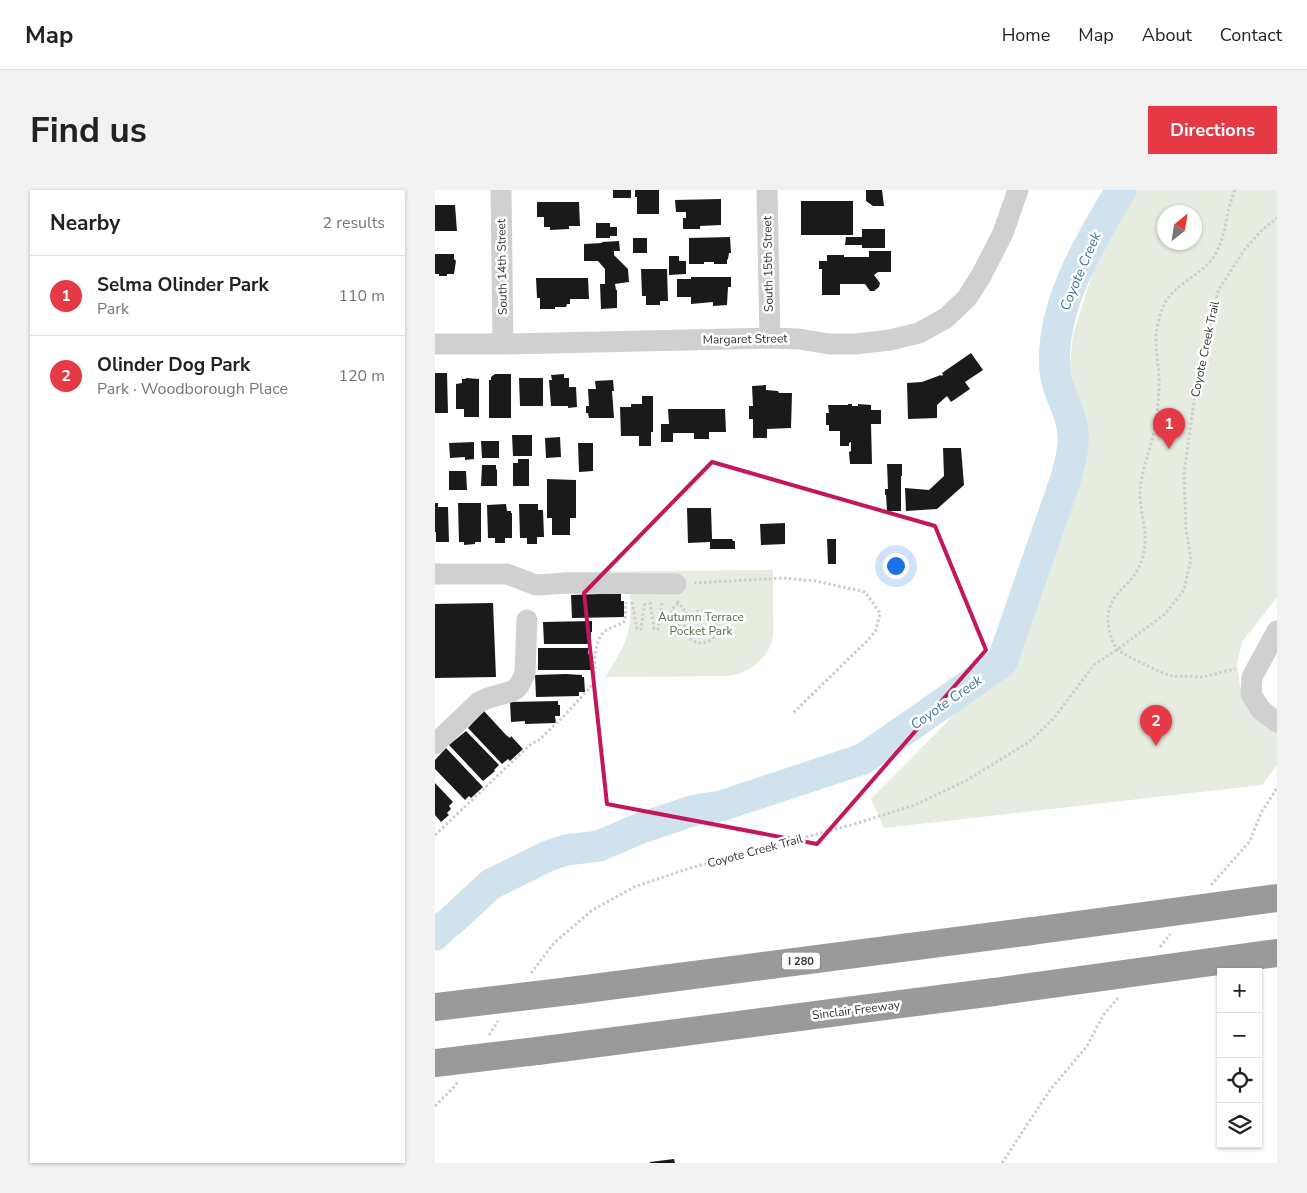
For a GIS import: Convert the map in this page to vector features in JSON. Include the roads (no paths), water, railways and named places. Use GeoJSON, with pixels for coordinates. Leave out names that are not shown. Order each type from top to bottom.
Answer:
{"type":"FeatureCollection","features":[{"type":"Feature","properties":{"kind":"highway","name":"I 280"},"geometry":{"type":"LineString","coordinates":[[435,1007],[1277,898]]}},
{"type":"Feature","properties":{"kind":"highway","name":"Sinclair Freeway"},"geometry":{"type":"LineString","coordinates":[[435,1063],[994,992],[1277,953]]}},
{"type":"Feature","properties":{"kind":"street","name":"South 14th Street"},"geometry":{"type":"LineString","coordinates":[[501,190],[503,344]]}},
{"type":"Feature","properties":{"kind":"street","name":"South 15th Street"},"geometry":{"type":"LineString","coordinates":[[767,190],[770,338]]}},
{"type":"Feature","properties":{"kind":"street","name":"Margaret Street"},"geometry":{"type":"LineString","coordinates":[[435,344],[770,338],[799,339],[829,344],[857,344],[890,340],[919,333],[946,318],[967,298],[981,276],[1003,233],[1018,190]]}},
{"type":"Feature","properties":{"kind":"street"},"geometry":{"type":"LineString","coordinates":[[435,574],[507,574],[536,585],[568,583],[671,597]]}},
{"type":"Feature","properties":{"kind":"street"},"geometry":{"type":"LineString","coordinates":[[435,744],[479,702],[510,692],[520,684],[525,673],[527,620]]}},
{"type":"Feature","properties":{"kind":"street"},"geometry":{"type":"LineString","coordinates":[[1277,631],[1253,678],[1251,694],[1261,710],[1277,722]]}},
{"type":"Feature","properties":{"kind":"waterway","name":"Coyote Creek"},"geometry":{"type":"LineString","coordinates":[[435,935],[491,884],[548,856],[566,850],[599,846],[641,828],[695,810],[721,806],[863,759],[1002,662],[1066,478],[1071,456],[1072,426],[1057,383],[1055,371],[1058,323],[1074,276],[1121,190]]}},
{"type":"Feature","properties":{"kind":"place","name":"Selma Olinder Park"},"geometry":{"type":"Point","coordinates":[1169,449]}},
{"type":"Feature","properties":{"kind":"place","name":"Olinder Dog Park"},"geometry":{"type":"Point","coordinates":[1156,746]}},
{"type":"Feature","properties":{"kind":"park label","name":"Autumn Terrace Pocket Park"},"geometry":{"type":"Point","coordinates":[701,624]}}]}
